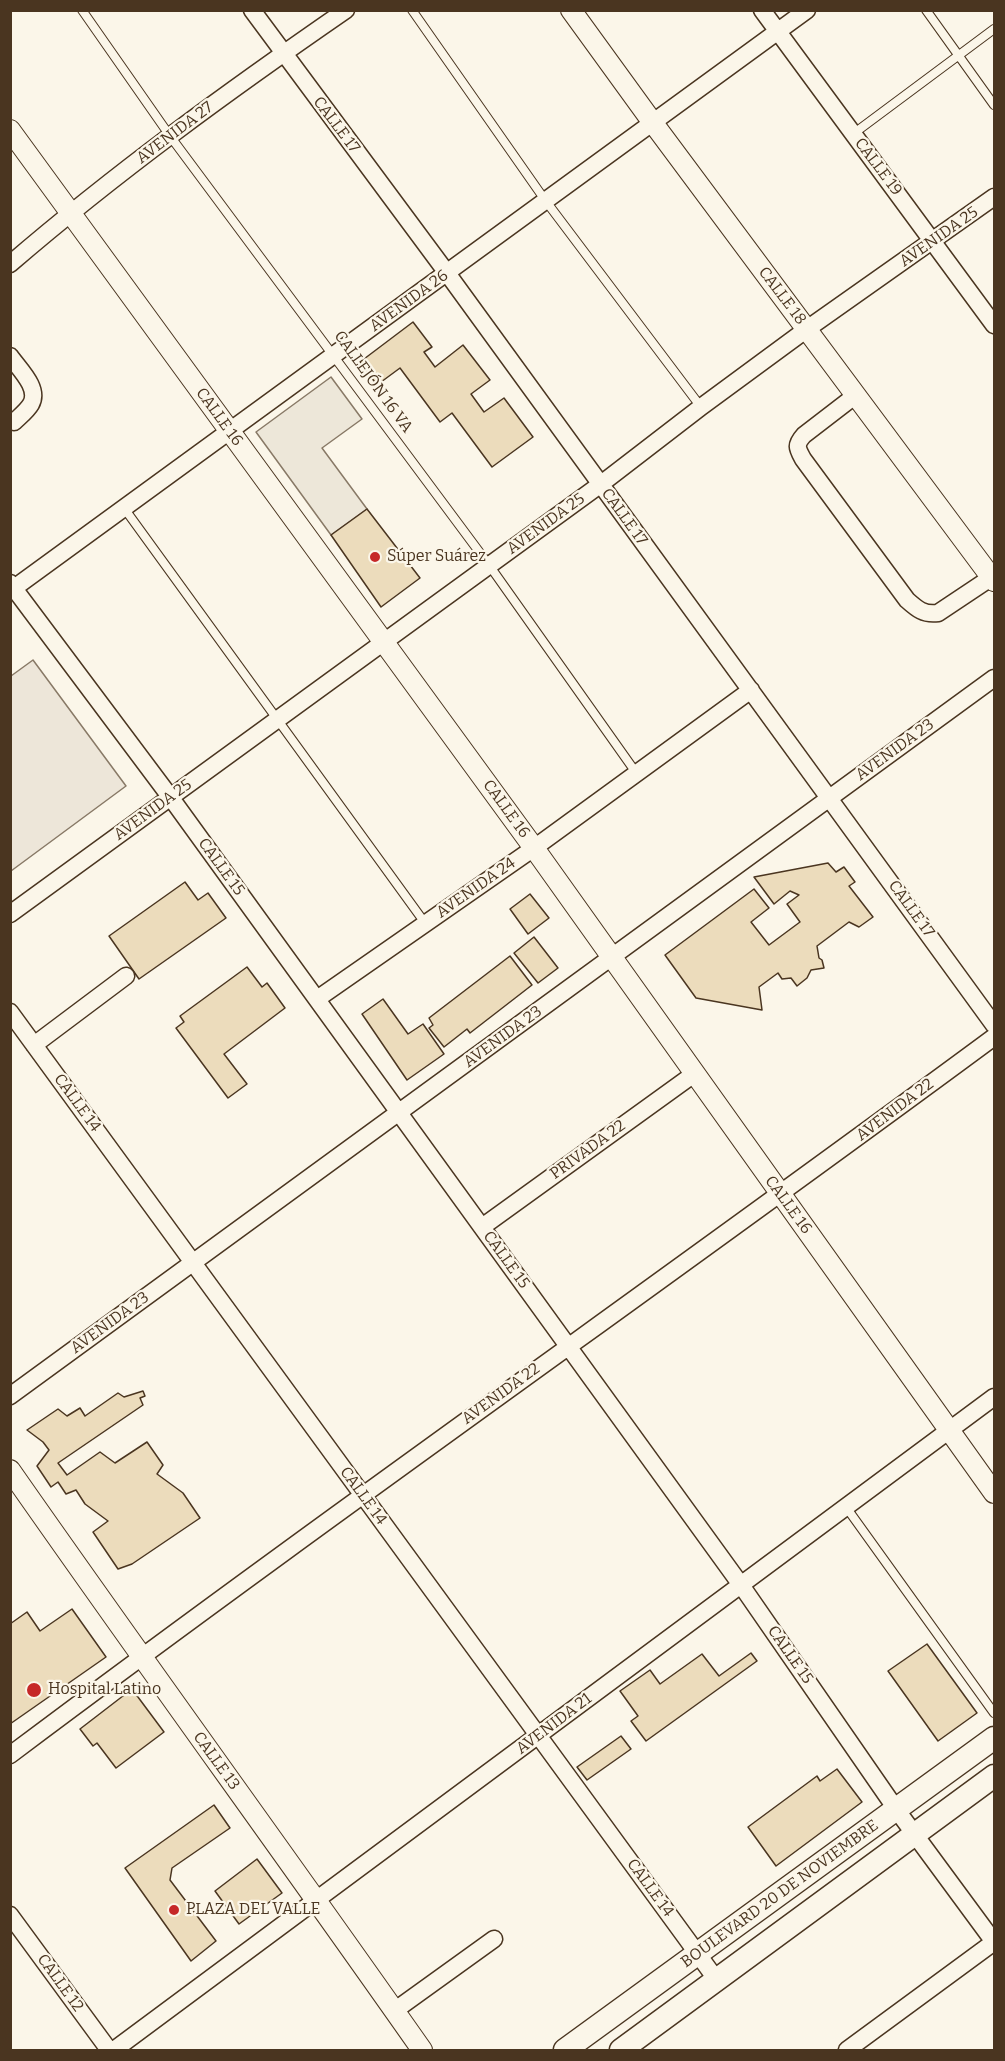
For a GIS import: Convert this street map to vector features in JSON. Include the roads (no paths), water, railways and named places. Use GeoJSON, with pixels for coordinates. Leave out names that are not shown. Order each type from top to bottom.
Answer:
{"type":"FeatureCollection","features":[{"type":"Feature","properties":{"kind":"main road","name":"BOULEVARD 20 DE NOVIEMBRE"},"geometry":{"type":"LineString","coordinates":[[565,2050],[994,1738]]}},
{"type":"Feature","properties":{"kind":"main road","name":"BOULEVARD 20 DE NOVIEMBRE"},"geometry":{"type":"LineString","coordinates":[[621,2050],[994,1776]]}},
{"type":"Feature","properties":{"kind":"street","name":"CALLE 17"},"geometry":{"type":"LineString","coordinates":[[252,10],[447,273],[994,1025]]}},
{"type":"Feature","properties":{"kind":"street","name":"AVENIDA 27"},"geometry":{"type":"LineString","coordinates":[[10,264],[71,212],[171,136],[345,10]]}},
{"type":"Feature","properties":{"kind":"street","name":"CALLE 18"},"geometry":{"type":"LineString","coordinates":[[572,10],[653,123],[993,579]]}},
{"type":"Feature","properties":{"kind":"street","name":"CALLE 19"},"geometry":{"type":"LineString","coordinates":[[762,10],[994,325]]}},
{"type":"Feature","properties":{"kind":"street","name":"AVENIDA 26"},"geometry":{"type":"LineString","coordinates":[[12,587],[124,508],[807,10]]}},
{"type":"Feature","properties":{"kind":"street","name":"CALLE 16"},"geometry":{"type":"LineString","coordinates":[[10,130],[534,848],[994,1493]]}},
{"type":"Feature","properties":{"kind":"street","name":"AVENIDA 25"},"geometry":{"type":"LineString","coordinates":[[10,914],[601,484],[807,329],[994,197]]}},
{"type":"Feature","properties":{"kind":"street"},"geometry":{"type":"LineString","coordinates":[[10,356],[32,386],[33,395],[31,404],[14,422]]}},
{"type":"Feature","properties":{"kind":"street"},"geometry":{"type":"LineString","coordinates":[[856,395],[804,435],[797,442],[797,448],[907,600],[919,611],[938,613],[993,579]]}},
{"type":"Feature","properties":{"kind":"street","name":"CALLE 15"},"geometry":{"type":"LineString","coordinates":[[12,587],[171,798],[399,1112],[741,1585],[896,1809],[994,1942]]}},
{"type":"Feature","properties":{"kind":"street","name":"AVENIDA 23"},"geometry":{"type":"LineString","coordinates":[[10,1396],[994,678]]}},
{"type":"Feature","properties":{"kind":"street","name":"AVENIDA 24"},"geometry":{"type":"LineString","coordinates":[[316,999],[534,848],[751,690]]}},
{"type":"Feature","properties":{"kind":"street"},"geometry":{"type":"LineString","coordinates":[[34,1045],[126,976]]}},
{"type":"Feature","properties":{"kind":"street","name":"CALLE 14"},"geometry":{"type":"LineString","coordinates":[[10,1012],[717,1979]]}},
{"type":"Feature","properties":{"kind":"street","name":"AVENIDA 22"},"geometry":{"type":"LineString","coordinates":[[10,1755],[568,1346],[781,1195],[994,1036]]}},
{"type":"Feature","properties":{"kind":"street","name":"PRIVADA 22"},"geometry":{"type":"LineString","coordinates":[[482,1227],[694,1074]]}},
{"type":"Feature","properties":{"kind":"street","name":"AVENIDA 21"},"geometry":{"type":"LineString","coordinates":[[114,2050],[994,1397]]}},
{"type":"Feature","properties":{"kind":"street","name":"CALLE 13"},"geometry":{"type":"LineString","coordinates":[[10,1470],[141,1658],[422,2050]]}},
{"type":"Feature","properties":{"kind":"street","name":"CALLE 12"},"geometry":{"type":"LineString","coordinates":[[10,1916],[109,2050]]}},
{"type":"Feature","properties":{"kind":"street"},"geometry":{"type":"LineString","coordinates":[[394,2011],[494,1938]]}},
{"type":"Feature","properties":{"kind":"street"},"geometry":{"type":"LineString","coordinates":[[846,2050],[994,1942]]}},
{"type":"Feature","properties":{"kind":"lane","name":"CALLEJÓN 16 VA"},"geometry":{"type":"LineString","coordinates":[[82,10],[171,136],[489,565],[637,774]]}},
{"type":"Feature","properties":{"kind":"lane"},"geometry":{"type":"LineString","coordinates":[[412,10],[545,200],[701,407]]}},
{"type":"Feature","properties":{"kind":"lane"},"geometry":{"type":"LineString","coordinates":[[926,10],[994,105]]}},
{"type":"Feature","properties":{"kind":"lane"},"geometry":{"type":"LineString","coordinates":[[853,134],[994,29]]}},
{"type":"Feature","properties":{"kind":"lane"},"geometry":{"type":"LineString","coordinates":[[124,508],[425,923]]}},
{"type":"Feature","properties":{"kind":"lane"},"geometry":{"type":"LineString","coordinates":[[846,1507],[994,1713]]}},
{"type":"Feature","properties":{"kind":"place","name":"Súper Suárez"},"geometry":{"type":"Point","coordinates":[375,557]}},
{"type":"Feature","properties":{"kind":"place","name":"Hospital Latino"},"geometry":{"type":"Point","coordinates":[34,1690]}},
{"type":"Feature","properties":{"kind":"place","name":"PLAZA DEL VALLE"},"geometry":{"type":"Point","coordinates":[174,1910]}}]}
